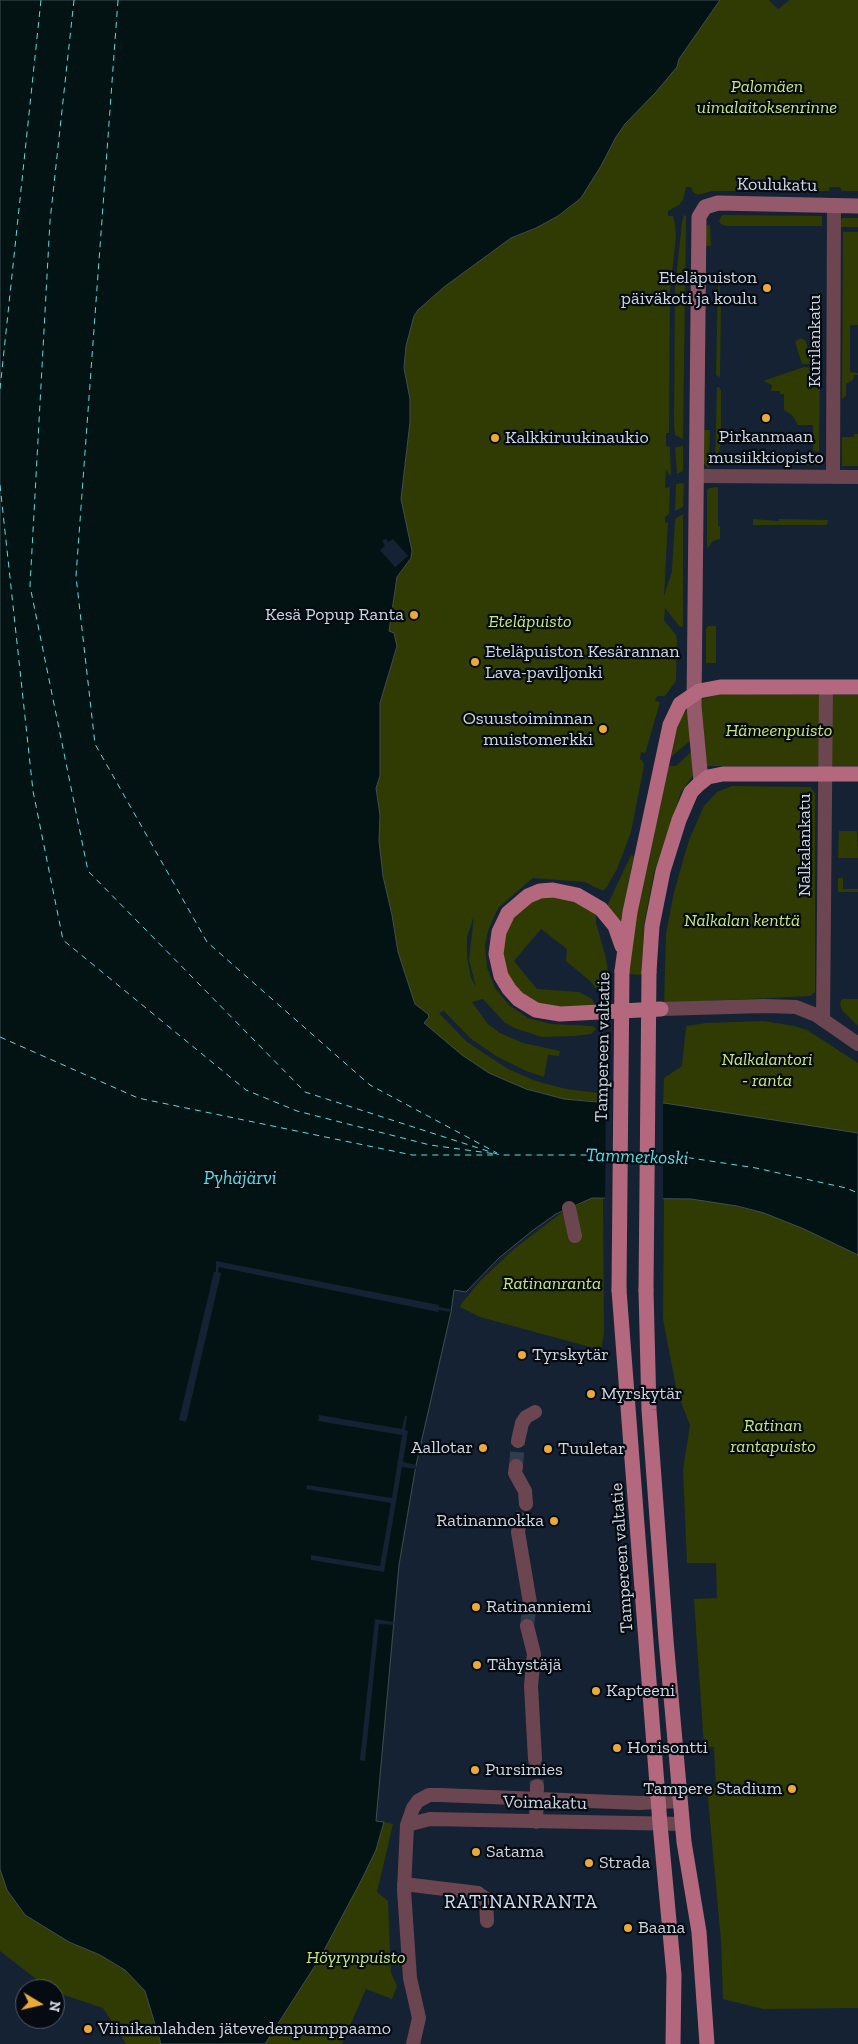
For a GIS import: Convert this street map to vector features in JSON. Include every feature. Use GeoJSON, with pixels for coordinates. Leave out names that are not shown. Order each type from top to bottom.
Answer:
{"type":"FeatureCollection","features":[{"type":"Feature","properties":{"kind":"main road"},"geometry":{"type":"LineString","coordinates":[[694,693],[706,688],[720,687],[858,687]]}},
{"type":"Feature","properties":{"kind":"main road","name":"Tampereen valtatie"},"geometry":{"type":"LineString","coordinates":[[673,2044],[674,1975],[658,1803],[619,1290],[622,971],[630,912],[670,725],[676,710],[694,693]]}},
{"type":"Feature","properties":{"kind":"main road"},"geometry":{"type":"LineString","coordinates":[[707,2044],[698,1932],[680,1801],[649,1410],[646,1290],[649,972],[652,926],[661,877],[674,833],[691,792],[701,781],[712,776],[724,774],[858,774]]}},
{"type":"Feature","properties":{"kind":"main road"},"geometry":{"type":"LineString","coordinates":[[624,952],[616,929],[601,909],[577,895],[553,890],[540,891],[528,896],[508,912],[499,932],[496,954],[498,969],[509,989],[518,1000],[536,1010],[560,1014],[661,1009]]}},
{"type":"Feature","properties":{"kind":"street","name":"Koulukatu"},"geometry":{"type":"LineString","coordinates":[[697,476],[700,214],[705,207],[718,203],[858,206]]}},
{"type":"Feature","properties":{"kind":"street","name":"Kurilankatu"},"geometry":{"type":"LineString","coordinates":[[833,476],[834,205]]}},
{"type":"Feature","properties":{"kind":"street"},"geometry":{"type":"LineString","coordinates":[[701,781],[694,693],[697,476],[858,477]]}},
{"type":"Feature","properties":{"kind":"street","name":"Nalkalankatu"},"geometry":{"type":"LineString","coordinates":[[823,1020],[826,687]]}},
{"type":"Feature","properties":{"kind":"street"},"geometry":{"type":"LineString","coordinates":[[661,1009],[784,1006],[808,1011],[858,1044]]}},
{"type":"Feature","properties":{"kind":"street"},"geometry":{"type":"LineString","coordinates":[[569,1208],[575,1236]]}},
{"type":"Feature","properties":{"kind":"street"},"geometry":{"type":"LineString","coordinates":[[518,1441],[522,1423],[526,1417],[535,1412]]}},
{"type":"Feature","properties":{"kind":"street"},"geometry":{"type":"LineString","coordinates":[[516,1466],[515,1473],[525,1491],[526,1504]]}},
{"type":"Feature","properties":{"kind":"street"},"geometry":{"type":"LineString","coordinates":[[520,1526],[518,1532],[530,1603]]}},
{"type":"Feature","properties":{"kind":"street"},"geometry":{"type":"LineString","coordinates":[[527,1626],[534,1654],[531,1686],[535,1759]]}},
{"type":"Feature","properties":{"kind":"street"},"geometry":{"type":"LineString","coordinates":[[536,1822],[537,1786]]}},
{"type":"Feature","properties":{"kind":"street","name":"Voimakatu"},"geometry":{"type":"LineString","coordinates":[[413,2044],[419,2018],[410,1978],[404,1884],[407,1825],[413,1808],[418,1801],[429,1795],[658,1803],[680,1801]]}},
{"type":"Feature","properties":{"kind":"street","name":"Voimakatu"},"geometry":{"type":"LineString","coordinates":[[407,1825],[430,1819],[683,1824]]}},
{"type":"Feature","properties":{"kind":"street"},"geometry":{"type":"LineString","coordinates":[[404,1884],[478,1892],[486,1899],[487,1921]]}},
{"type":"Feature","properties":{"kind":"green space","name":"Eteläpuisto"},"geometry":{"type":"Polygon","coordinates":[[[720,0],[769,0],[778,9],[790,0],[858,0],[858,191],[842,191],[840,187],[830,187],[829,191],[766,191],[766,187],[738,187],[738,191],[712,191],[698,195],[693,192],[691,187],[686,187],[683,200],[679,205],[668,211],[668,216],[673,216],[676,237],[670,290],[669,433],[666,433],[666,446],[670,447],[671,475],[666,469],[665,488],[670,487],[669,514],[665,517],[665,523],[668,522],[664,596],[672,571],[675,519],[683,514],[683,626],[680,627],[665,608],[664,620],[676,635],[677,640],[676,681],[665,696],[657,696],[655,701],[660,702],[646,751],[645,753],[641,752],[640,759],[643,761],[644,766],[631,832],[617,869],[608,885],[604,890],[601,890],[585,882],[533,878],[498,908],[488,931],[485,946],[487,967],[495,988],[509,1005],[528,1018],[551,1024],[593,1026],[596,1029],[591,1034],[542,1037],[514,1028],[504,1022],[483,999],[472,1002],[488,1024],[500,1033],[523,1043],[560,1051],[559,1056],[548,1055],[544,1077],[526,1071],[496,1056],[470,1038],[444,1011],[439,1013],[467,1042],[508,1069],[536,1081],[566,1089],[607,1094],[606,1102],[564,1099],[526,1089],[489,1073],[462,1055],[435,1033],[424,1023],[428,1014],[415,1004],[398,952],[383,876],[379,841],[380,815],[376,788],[380,776],[380,703],[397,646],[389,631],[397,577],[411,558],[412,551],[401,499],[410,422],[410,399],[404,368],[406,346],[414,316],[418,310],[444,287],[511,238],[536,228],[558,216],[581,198],[625,124],[677,67],[679,59],[720,0]],[[474,916],[467,937],[467,958],[471,978],[476,987],[469,960],[474,916]]]}},
{"type":"Feature","properties":{"kind":"green space"},"geometry":{"type":"Polygon","coordinates":[[[684,215],[686,216],[683,439],[675,435],[674,427],[675,289],[684,215]]]}},
{"type":"Feature","properties":{"kind":"green space"},"geometry":{"type":"Polygon","coordinates":[[[722,215],[822,216],[822,226],[726,226],[719,221],[722,215]]]}},
{"type":"Feature","properties":{"kind":"green space"},"geometry":{"type":"Polygon","coordinates":[[[842,218],[858,218],[858,227],[838,227],[842,218]]]}},
{"type":"Feature","properties":{"kind":"green space"},"geometry":{"type":"Polygon","coordinates":[[[710,225],[711,246],[705,246],[705,226],[710,225]]]}},
{"type":"Feature","properties":{"kind":"green space"},"geometry":{"type":"Polygon","coordinates":[[[843,232],[858,232],[858,325],[850,325],[850,372],[858,373],[858,375],[854,375],[853,380],[846,384],[846,396],[842,399],[843,232]]]}},
{"type":"Feature","properties":{"kind":"green space"},"geometry":{"type":"Polygon","coordinates":[[[719,282],[721,300],[720,377],[716,375],[719,282]]]}},
{"type":"Feature","properties":{"kind":"green space"},"geometry":{"type":"Polygon","coordinates":[[[821,292],[820,364],[812,340],[816,340],[817,323],[812,322],[812,303],[816,303],[816,293],[821,292]]]}},
{"type":"Feature","properties":{"kind":"green space"},"geometry":{"type":"Polygon","coordinates":[[[800,338],[805,340],[813,364],[802,364],[795,342],[800,338]]]}},
{"type":"Feature","properties":{"kind":"green space"},"geometry":{"type":"Polygon","coordinates":[[[804,367],[820,368],[819,452],[813,450],[813,425],[798,425],[792,415],[784,410],[784,394],[780,394],[780,391],[771,391],[772,385],[763,381],[804,367]]]}},
{"type":"Feature","properties":{"kind":"green space"},"geometry":{"type":"Polygon","coordinates":[[[717,387],[721,391],[721,443],[715,465],[717,387]]]}},
{"type":"Feature","properties":{"kind":"green space"},"geometry":{"type":"Polygon","coordinates":[[[703,430],[710,430],[709,468],[704,464],[703,430]]]}},
{"type":"Feature","properties":{"kind":"green space"},"geometry":{"type":"Polygon","coordinates":[[[854,434],[858,434],[858,466],[842,466],[842,437],[854,437],[854,434]]]}},
{"type":"Feature","properties":{"kind":"green space"},"geometry":{"type":"Polygon","coordinates":[[[683,446],[683,471],[677,474],[675,447],[683,446]]]}},
{"type":"Feature","properties":{"kind":"green space"},"geometry":{"type":"Polygon","coordinates":[[[748,452],[761,452],[762,461],[811,461],[819,458],[819,465],[724,464],[726,458],[729,457],[732,458],[732,462],[748,462],[748,452]]]}},
{"type":"Feature","properties":{"kind":"green space"},"geometry":{"type":"Polygon","coordinates":[[[676,484],[684,484],[683,507],[675,511],[676,484]]]}},
{"type":"Feature","properties":{"kind":"green space"},"geometry":{"type":"Polygon","coordinates":[[[718,487],[720,539],[713,541],[707,549],[707,490],[718,487]]]}},
{"type":"Feature","properties":{"kind":"green space"},"geometry":{"type":"Polygon","coordinates":[[[753,519],[779,521],[779,519],[828,520],[827,525],[753,525],[753,519]]]}},
{"type":"Feature","properties":{"kind":"green space"},"geometry":{"type":"Polygon","coordinates":[[[708,626],[716,626],[716,663],[706,663],[706,629],[708,626]]]}},
{"type":"Feature","properties":{"kind":"green space","name":"Hämeenpuisto"},"geometry":{"type":"Polygon","coordinates":[[[720,694],[858,695],[858,766],[705,766],[700,701],[720,694]]]}},
{"type":"Feature","properties":{"kind":"green space"},"geometry":{"type":"Polygon","coordinates":[[[687,710],[691,740],[671,757],[677,728],[687,710]]]}},
{"type":"Feature","properties":{"kind":"green space"},"geometry":{"type":"Polygon","coordinates":[[[693,750],[697,770],[681,792],[654,873],[644,925],[642,975],[629,974],[633,932],[669,766],[676,766],[693,750]]]}},
{"type":"Feature","properties":{"kind":"green space","name":"Nalkalan kenttä"},"geometry":{"type":"Polygon","coordinates":[[[732,786],[810,787],[815,793],[815,992],[810,996],[664,1003],[666,934],[674,892],[689,840],[704,806],[717,792],[732,786]]]}},
{"type":"Feature","properties":{"kind":"green space"},"geometry":{"type":"Polygon","coordinates":[[[839,831],[857,831],[858,858],[838,858],[839,831]]]}},
{"type":"Feature","properties":{"kind":"green space"},"geometry":{"type":"Polygon","coordinates":[[[631,855],[634,856],[620,924],[607,906],[631,855]]]}},
{"type":"Feature","properties":{"kind":"green space"},"geometry":{"type":"Polygon","coordinates":[[[838,878],[843,878],[843,889],[858,889],[858,892],[838,892],[838,878]]]}},
{"type":"Feature","properties":{"kind":"green space"},"geometry":{"type":"Polygon","coordinates":[[[559,895],[596,912],[596,923],[608,971],[608,995],[600,994],[590,981],[566,961],[567,949],[541,929],[514,961],[537,989],[579,992],[592,999],[595,1006],[553,1008],[532,1003],[517,991],[501,961],[506,926],[530,900],[559,895]]]}},
{"type":"Feature","properties":{"kind":"green space"},"geometry":{"type":"Polygon","coordinates":[[[842,999],[858,999],[858,1026],[842,1010],[840,1004],[842,999]]]}},
{"type":"Feature","properties":{"kind":"green space","name":"Nalkalantori - ranta"},"geometry":{"type":"Polygon","coordinates":[[[764,1021],[807,1030],[858,1063],[858,1133],[663,1103],[664,1078],[682,1066],[686,1026],[706,1023],[764,1021]]]}},
{"type":"Feature","properties":{"kind":"green space","name":"Ratinanranta"},"geometry":{"type":"Polygon","coordinates":[[[592,1198],[603,1198],[604,1333],[601,1350],[480,1317],[460,1307],[480,1281],[514,1249],[560,1214],[592,1198]]]}},
{"type":"Feature","properties":{"kind":"green space","name":"Ratinan rantapuisto"},"geometry":{"type":"Polygon","coordinates":[[[664,1198],[717,1202],[764,1213],[804,1229],[858,1255],[858,2008],[763,2009],[723,1999],[721,1941],[707,1788],[716,1788],[714,1747],[704,1747],[694,1599],[717,1598],[716,1563],[687,1563],[683,1470],[690,1425],[677,1392],[663,1319],[664,1198]]]}},
{"type":"Feature","properties":{"kind":"green space","name":"Höyrynpuisto"},"geometry":{"type":"Polygon","coordinates":[[[384,1822],[393,1824],[377,1892],[388,1901],[391,1973],[397,1986],[392,1999],[366,1989],[342,2044],[265,2044],[376,1850],[384,1822]]]}},
{"type":"Feature","properties":{"kind":"green space"},"geometry":{"type":"Polygon","coordinates":[[[0,1869],[7,1890],[69,1942],[100,1955],[125,1970],[145,1991],[161,2044],[126,2044],[103,2008],[65,1995],[65,1979],[36,1979],[0,1951],[0,1869]]]}},
{"type":"Feature","properties":{"kind":"water","name":"Pyhäjärvi"},"geometry":{"type":"Polygon","coordinates":[[[0,0],[720,0],[679,59],[677,67],[625,124],[581,198],[558,216],[536,228],[511,238],[444,287],[418,310],[414,316],[406,346],[404,368],[410,399],[410,422],[401,499],[412,551],[411,558],[397,577],[389,631],[394,633],[397,646],[380,703],[380,776],[376,788],[380,815],[379,841],[383,876],[398,952],[415,1004],[428,1014],[429,1017],[424,1023],[462,1055],[489,1073],[526,1089],[564,1099],[597,1102],[664,1103],[858,1133],[858,1255],[804,1229],[764,1213],[737,1206],[691,1199],[592,1198],[556,1214],[532,1231],[499,1258],[466,1292],[454,1290],[451,1312],[416,1465],[399,1565],[376,1821],[384,1822],[376,1850],[320,1958],[265,2044],[161,2044],[145,1991],[125,1970],[100,1955],[69,1942],[25,1915],[7,1890],[0,1869],[0,0]]]}},
{"type":"Feature","properties":{"kind":"pier"},"geometry":{"type":"Polygon","coordinates":[[[386,539],[388,542],[393,539],[408,556],[395,567],[380,550],[385,546],[382,540],[386,539]]]}},
{"type":"Feature","properties":{"kind":"pier"},"geometry":{"type":"Polygon","coordinates":[[[606,1100],[663,1101],[663,1200],[605,1200],[606,1100]]]}},
{"type":"Feature","properties":{"kind":"pier"},"geometry":{"type":"Polygon","coordinates":[[[216,1261],[439,1305],[439,1307],[451,1309],[451,1312],[439,1310],[438,1312],[219,1267],[218,1272],[221,1273],[186,1422],[179,1420],[214,1272],[216,1272],[216,1261]]]}},
{"type":"Feature","properties":{"kind":"pier"},"geometry":{"type":"Polygon","coordinates":[[[319,1415],[402,1429],[405,1416],[407,1416],[405,1430],[408,1431],[403,1462],[416,1465],[416,1469],[402,1467],[384,1572],[311,1560],[311,1555],[380,1566],[391,1503],[306,1489],[307,1485],[392,1498],[402,1435],[318,1421],[319,1415]]]}},
{"type":"Feature","properties":{"kind":"pier"},"geometry":{"type":"Polygon","coordinates":[[[375,1619],[394,1622],[393,1625],[379,1624],[365,1761],[360,1760],[375,1619]]]}},
{"type":"Feature","properties":{"kind":"ferry route"},"geometry":{"type":"LineString","coordinates":[[0,389],[41,0]]}},
{"type":"Feature","properties":{"kind":"ferry route"},"geometry":{"type":"LineString","coordinates":[[74,0],[50,221],[30,586],[88,871],[305,1092],[500,1155],[614,1155]]}},
{"type":"Feature","properties":{"kind":"ferry route"},"geometry":{"type":"LineString","coordinates":[[118,0],[76,576],[95,744],[207,942],[370,1085],[497,1153]]}},
{"type":"Feature","properties":{"kind":"ferry route"},"geometry":{"type":"LineString","coordinates":[[0,485],[33,791],[63,940],[246,1090],[297,1111],[430,1145],[496,1154]]}},
{"type":"Feature","properties":{"kind":"ferry route"},"geometry":{"type":"LineString","coordinates":[[0,1037],[138,1098],[412,1155],[494,1155]]}},
{"type":"Feature","properties":{"kind":"ferry route"},"geometry":{"type":"LineString","coordinates":[[628,1155],[641,1155]]}},
{"type":"Feature","properties":{"kind":"ferry route"},"geometry":{"type":"LineString","coordinates":[[655,1155],[671,1155],[756,1168],[846,1188],[858,1193]]}},
{"type":"Feature","properties":{"kind":"tunnel"},"geometry":{"type":"LineString","coordinates":[[516,1466],[518,1441]]}},
{"type":"Feature","properties":{"kind":"tunnel"},"geometry":{"type":"LineString","coordinates":[[519,1526],[526,1504]]}},
{"type":"Feature","properties":{"kind":"tunnel"},"geometry":{"type":"LineString","coordinates":[[527,1626],[530,1603]]}},
{"type":"Feature","properties":{"kind":"tunnel"},"geometry":{"type":"LineString","coordinates":[[535,1759],[537,1786]]}},
{"type":"Feature","properties":{"kind":"place","name":"Eteläpuiston päiväkoti ja koulu"},"geometry":{"type":"Point","coordinates":[767,288]}},
{"type":"Feature","properties":{"kind":"place","name":"Pirkanmaan musiikkiopisto"},"geometry":{"type":"Point","coordinates":[766,418]}},
{"type":"Feature","properties":{"kind":"place","name":"Kalkkiruukinaukio"},"geometry":{"type":"Point","coordinates":[495,438]}},
{"type":"Feature","properties":{"kind":"place","name":"Kesä Popup Ranta"},"geometry":{"type":"Point","coordinates":[414,615]}},
{"type":"Feature","properties":{"kind":"place","name":"Eteläpuiston Kesärannan Lava-paviljonki"},"geometry":{"type":"Point","coordinates":[475,662]}},
{"type":"Feature","properties":{"kind":"place","name":"Osuustoiminnan muistomerkki"},"geometry":{"type":"Point","coordinates":[603,729]}},
{"type":"Feature","properties":{"kind":"place","name":"Tyrskytär"},"geometry":{"type":"Point","coordinates":[522,1355]}},
{"type":"Feature","properties":{"kind":"place","name":"Myrskytär"},"geometry":{"type":"Point","coordinates":[591,1394]}},
{"type":"Feature","properties":{"kind":"place","name":"Aallotar"},"geometry":{"type":"Point","coordinates":[483,1448]}},
{"type":"Feature","properties":{"kind":"place","name":"Tuuletar"},"geometry":{"type":"Point","coordinates":[548,1449]}},
{"type":"Feature","properties":{"kind":"place","name":"Ratinannokka"},"geometry":{"type":"Point","coordinates":[554,1521]}},
{"type":"Feature","properties":{"kind":"place","name":"Ratinanniemi"},"geometry":{"type":"Point","coordinates":[476,1607]}},
{"type":"Feature","properties":{"kind":"place","name":"Tähystäjä"},"geometry":{"type":"Point","coordinates":[477,1665]}},
{"type":"Feature","properties":{"kind":"place","name":"Kapteeni"},"geometry":{"type":"Point","coordinates":[596,1691]}},
{"type":"Feature","properties":{"kind":"place","name":"Horisontti"},"geometry":{"type":"Point","coordinates":[617,1748]}},
{"type":"Feature","properties":{"kind":"place","name":"Pursimies"},"geometry":{"type":"Point","coordinates":[475,1770]}},
{"type":"Feature","properties":{"kind":"place","name":"Tampere Stadium"},"geometry":{"type":"Point","coordinates":[792,1789]}},
{"type":"Feature","properties":{"kind":"place","name":"Satama"},"geometry":{"type":"Point","coordinates":[476,1852]}},
{"type":"Feature","properties":{"kind":"place","name":"Strada"},"geometry":{"type":"Point","coordinates":[589,1863]}},
{"type":"Feature","properties":{"kind":"place","name":"Baana"},"geometry":{"type":"Point","coordinates":[628,1928]}},
{"type":"Feature","properties":{"kind":"place","name":"Viinikanlahden jätevedenpumppaamo"},"geometry":{"type":"Point","coordinates":[88,2029]}},
{"type":"Feature","properties":{"kind":"district","name":"RATINANRANTA"},"geometry":{"type":"Point","coordinates":[521,1903]}},
{"type":"Feature","properties":{"kind":"park label","name":"Palomäen uimalaitoksenrinne"},"geometry":{"type":"Point","coordinates":[767,97]}},
{"type":"Feature","properties":{"kind":"water label","name":"Tammerkoski"},"geometry":{"type":"Point","coordinates":[637,1157]}}]}
